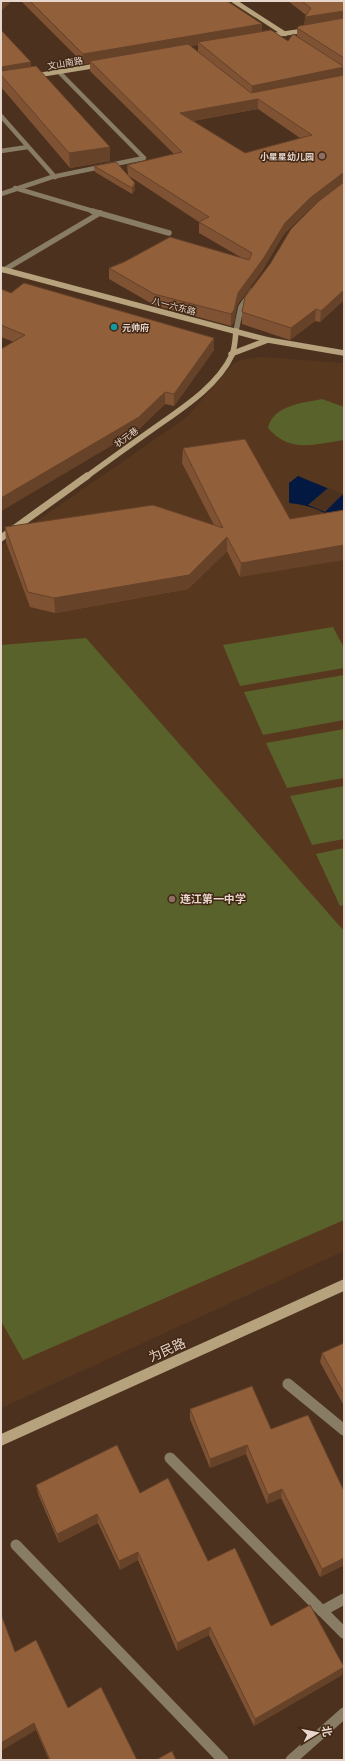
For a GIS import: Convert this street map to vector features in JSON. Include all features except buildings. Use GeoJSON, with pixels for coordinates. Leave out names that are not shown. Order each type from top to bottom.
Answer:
{"type":"FeatureCollection","features":[{"type":"Feature","properties":{"kind":"street"},"geometry":{"type":"LineString","coordinates":[[234,1],[290,37]]}},
{"type":"Feature","properties":{"kind":"street"},"geometry":{"type":"LineString","coordinates":[[262,37],[312,29]]}},
{"type":"Feature","properties":{"kind":"street","name":"文山南路"},"geometry":{"type":"LineString","coordinates":[[30,77],[105,64]]}},
{"type":"Feature","properties":{"kind":"street"},"geometry":{"type":"LineString","coordinates":[[1,194],[14,187],[144,158],[59,72]]}},
{"type":"Feature","properties":{"kind":"street"},"geometry":{"type":"LineString","coordinates":[[1,116],[55,177]]}},
{"type":"Feature","properties":{"kind":"street"},"geometry":{"type":"LineString","coordinates":[[1,151],[28,147]]}},
{"type":"Feature","properties":{"kind":"street"},"geometry":{"type":"LineString","coordinates":[[14,187],[169,233]]}},
{"type":"Feature","properties":{"kind":"street"},"geometry":{"type":"LineString","coordinates":[[2,269],[100,213]]}},
{"type":"Feature","properties":{"kind":"street","name":"八一六东路"},"geometry":{"type":"LineString","coordinates":[[2,269],[268,340],[344,353]]}},
{"type":"Feature","properties":{"kind":"street"},"geometry":{"type":"LineString","coordinates":[[236,331],[240,307],[257,285]]}},
{"type":"Feature","properties":{"kind":"street","name":"状元巷"},"geometry":{"type":"LineString","coordinates":[[1,538],[182,408],[218,374],[235,346],[236,331]]}},
{"type":"Feature","properties":{"kind":"street"},"geometry":{"type":"LineString","coordinates":[[231,354],[268,340]]}},
{"type":"Feature","properties":{"kind":"street","name":"为民路"},"geometry":{"type":"LineString","coordinates":[[1,1440],[344,1285]]}},
{"type":"Feature","properties":{"kind":"street"},"geometry":{"type":"LineString","coordinates":[[288,1384],[344,1430]]}},
{"type":"Feature","properties":{"kind":"street"},"geometry":{"type":"LineString","coordinates":[[170,1458],[344,1632]]}},
{"type":"Feature","properties":{"kind":"street"},"geometry":{"type":"LineString","coordinates":[[16,1545],[223,1760]]}},
{"type":"Feature","properties":{"kind":"street"},"geometry":{"type":"LineString","coordinates":[[322,1611],[344,1599]]}},
{"type":"Feature","properties":{"kind":"street"},"geometry":{"type":"LineString","coordinates":[[291,1760],[344,1713]]}},
{"type":"Feature","properties":{"kind":"shaded area","name":"连江第一中学"},"geometry":{"type":"Polygon","coordinates":[[[261,357],[344,363],[344,1251],[1,1408],[1,546],[187,417],[233,364],[240,360],[261,357]]]}},
{"type":"Feature","properties":{"kind":"green space"},"geometry":{"type":"Polygon","coordinates":[[[322,399],[344,407],[344,440],[313,445],[294,444],[276,436],[268,428],[271,420],[282,410],[290,406],[322,399]]]}},
{"type":"Feature","properties":{"kind":"green space"},"geometry":{"type":"Polygon","coordinates":[[[333,627],[344,648],[344,668],[240,686],[223,645],[333,627]]]}},
{"type":"Feature","properties":{"kind":"green space","name":"连江第一中学"},"geometry":{"type":"Polygon","coordinates":[[[86,638],[344,931],[344,1220],[23,1360],[1,1321],[1,645],[86,638]]]}},
{"type":"Feature","properties":{"kind":"green space"},"geometry":{"type":"Polygon","coordinates":[[[344,675],[344,720],[263,735],[244,692],[344,675]]]}},
{"type":"Feature","properties":{"kind":"green space"},"geometry":{"type":"Polygon","coordinates":[[[344,729],[344,778],[287,788],[266,743],[344,729]]]}},
{"type":"Feature","properties":{"kind":"green space"},"geometry":{"type":"Polygon","coordinates":[[[344,786],[344,839],[312,845],[290,796],[344,786]]]}},
{"type":"Feature","properties":{"kind":"green space"},"geometry":{"type":"Polygon","coordinates":[[[344,848],[344,905],[340,906],[316,854],[344,848]]]}},
{"type":"Feature","properties":{"kind":"water"},"geometry":{"type":"Polygon","coordinates":[[[298,476],[344,495],[344,519],[336,520],[314,508],[289,503],[289,483],[298,476]]]}},
{"type":"Feature","properties":{"kind":"pier"},"geometry":{"type":"Polygon","coordinates":[[[328,488],[343,494],[325,512],[308,505],[328,488]]]}},
{"type":"Feature","properties":{"kind":"place","name":"小星星幼儿园"},"geometry":{"type":"Point","coordinates":[322,156]}},
{"type":"Feature","properties":{"kind":"place","name":"元帅府"},"geometry":{"type":"Point","coordinates":[114,327]}},
{"type":"Feature","properties":{"kind":"place","name":"连江第一中学"},"geometry":{"type":"Point","coordinates":[172,899]}}]}
